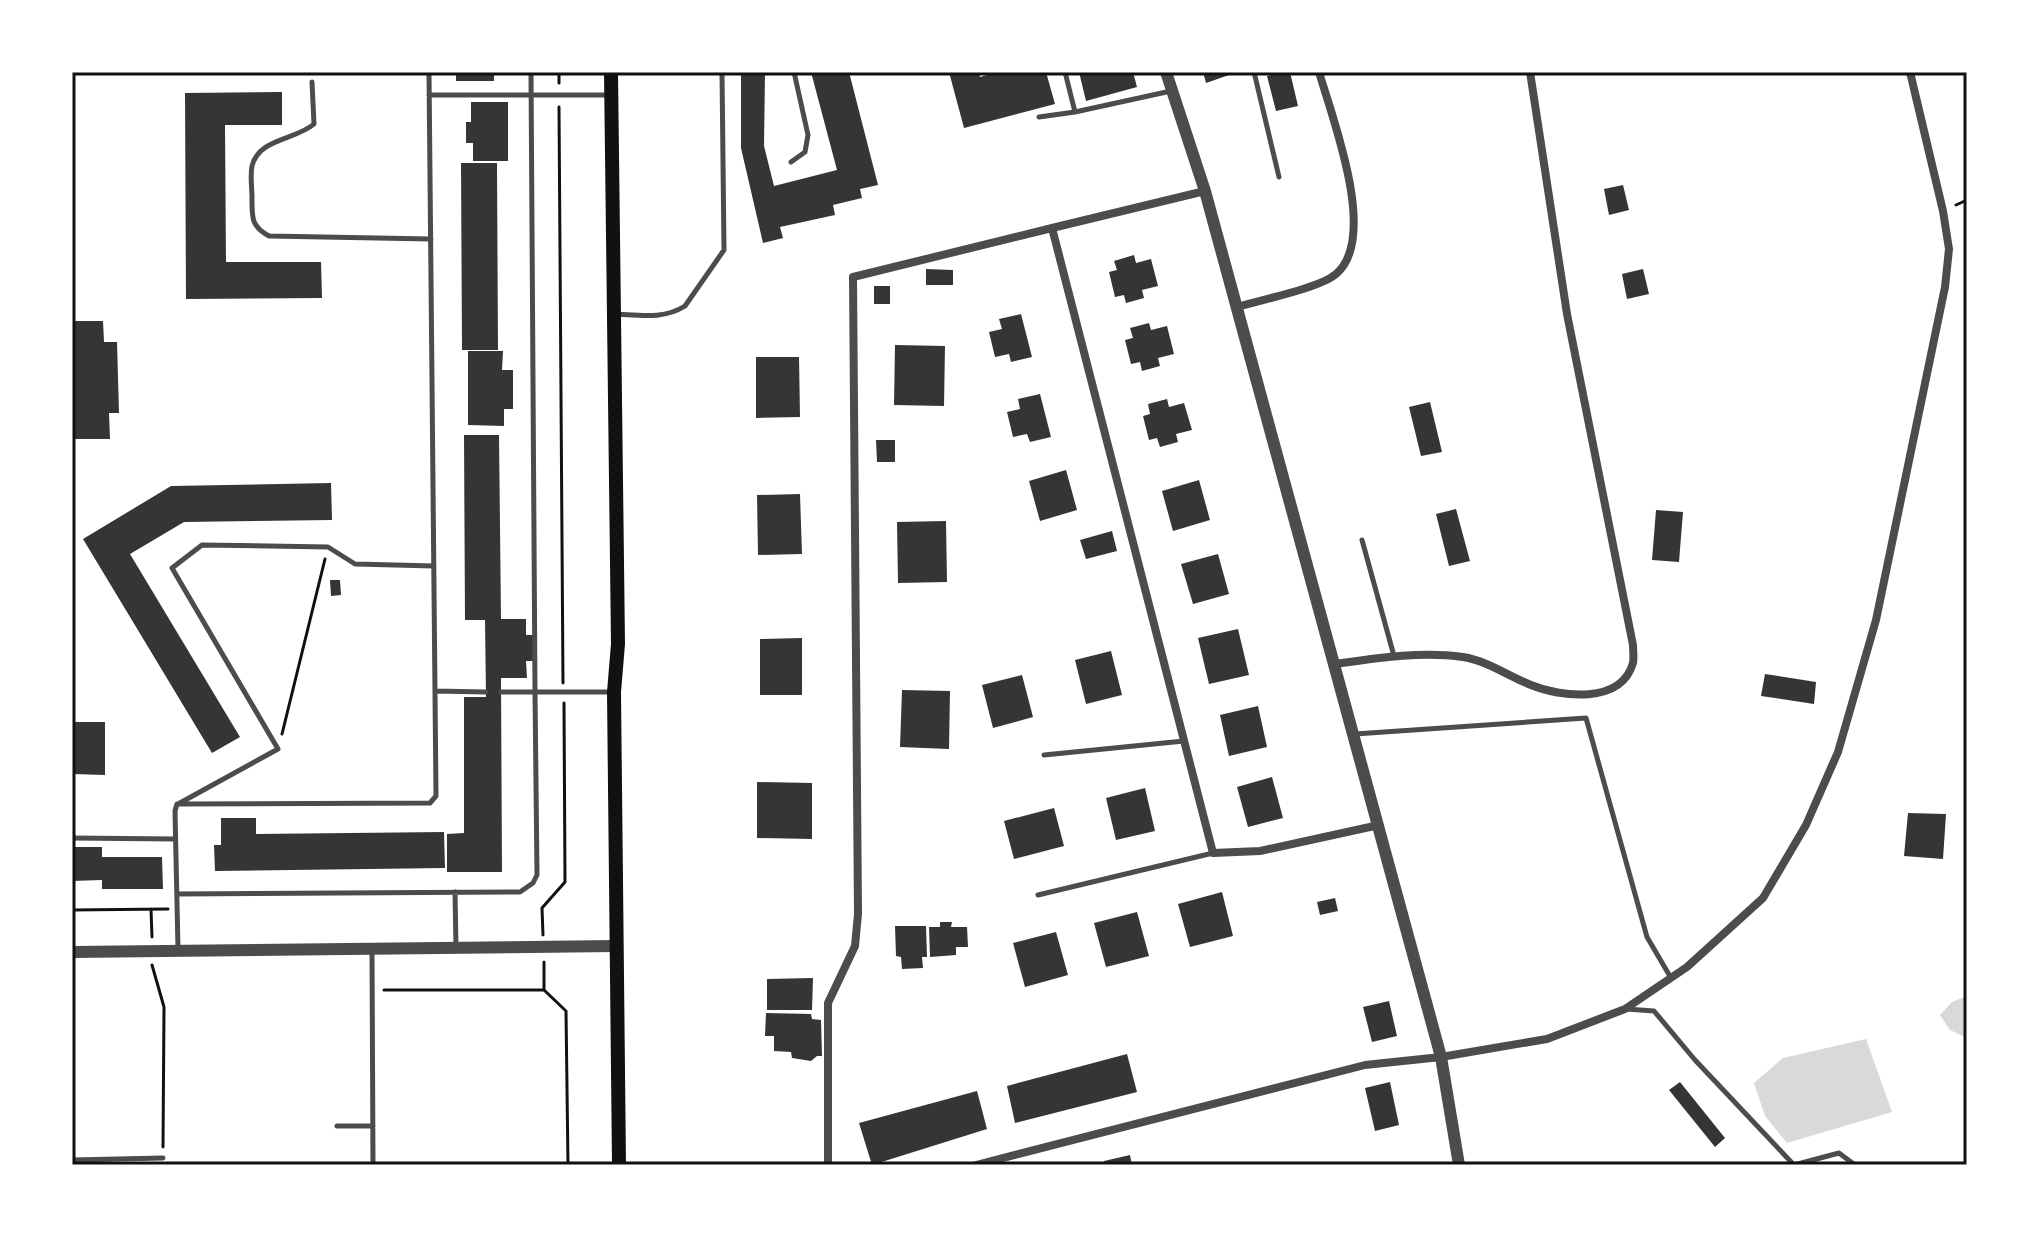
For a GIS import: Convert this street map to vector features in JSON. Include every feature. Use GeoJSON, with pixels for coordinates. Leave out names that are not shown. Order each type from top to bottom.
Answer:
{"type":"FeatureCollection","features":[{"type":"Feature","properties":{"kind":"main road"},"geometry":{"type":"LineString","coordinates":[[611,72],[618,644],[614,692],[619,1165]]}},
{"type":"Feature","properties":{"kind":"street"},"geometry":{"type":"LineString","coordinates":[[1166,72],[1205,191],[1355,734],[1441,1057],[1459,1165]]}},
{"type":"Feature","properties":{"kind":"street"},"geometry":{"type":"LineString","coordinates":[[1237,307],[1327,280],[1343,266],[1351,252],[1354,234],[1349,178],[1319,72]]}},
{"type":"Feature","properties":{"kind":"street"},"geometry":{"type":"LineString","coordinates":[[1335,664],[1394,656],[1462,657],[1559,694],[1608,690],[1622,681],[1633,664],[1633,645],[1567,314],[1530,72]]}},
{"type":"Feature","properties":{"kind":"street"},"geometry":{"type":"LineString","coordinates":[[976,1165],[1365,1065],[1441,1057],[1547,1039],[1625,1009],[1687,967],[1763,898],[1806,825],[1838,752],[1876,620],[1945,287],[1949,249],[1910,72]]}},
{"type":"Feature","properties":{"kind":"street"},"geometry":{"type":"LineString","coordinates":[[828,1165],[828,1003],[855,946],[858,914],[853,277],[1205,191]]}},
{"type":"Feature","properties":{"kind":"street"},"geometry":{"type":"LineString","coordinates":[[1052,228],[1213,853],[1260,851],[1379,825]]}},
{"type":"Feature","properties":{"kind":"street"},"geometry":{"type":"LineString","coordinates":[[72,952],[616,946]]}},
{"type":"Feature","properties":{"kind":"lane"},"geometry":{"type":"LineString","coordinates":[[177,804],[430,803],[436,796],[429,72]]}},
{"type":"Feature","properties":{"kind":"lane"},"geometry":{"type":"LineString","coordinates":[[177,894],[520,892],[533,883],[537,875],[531,72]]}},
{"type":"Feature","properties":{"kind":"lane"},"geometry":{"type":"LineString","coordinates":[[613,314],[663,316],[677,311],[685,306],[724,250],[722,72]]}},
{"type":"Feature","properties":{"kind":"lane"},"geometry":{"type":"LineString","coordinates":[[791,162],[805,152],[808,135],[794,72]]}},
{"type":"Feature","properties":{"kind":"lane"},"geometry":{"type":"LineString","coordinates":[[1065,72],[1075,112]]}},
{"type":"Feature","properties":{"kind":"lane"},"geometry":{"type":"LineString","coordinates":[[1254,72],[1279,177]]}},
{"type":"Feature","properties":{"kind":"lane"},"geometry":{"type":"LineString","coordinates":[[312,82],[314,124],[306,131],[267,145],[252,167],[252,216],[257,229],[269,236],[431,239]]}},
{"type":"Feature","properties":{"kind":"lane"},"geometry":{"type":"LineString","coordinates":[[1039,117],[1171,91]]}},
{"type":"Feature","properties":{"kind":"lane"},"geometry":{"type":"LineString","coordinates":[[429,95],[611,95]]}},
{"type":"Feature","properties":{"kind":"lane"},"geometry":{"type":"LineString","coordinates":[[1362,540],[1394,656]]}},
{"type":"Feature","properties":{"kind":"lane"},"geometry":{"type":"LineString","coordinates":[[178,951],[177,804],[278,749],[172,568],[202,545],[328,547],[355,564],[434,566]]}},
{"type":"Feature","properties":{"kind":"lane"},"geometry":{"type":"LineString","coordinates":[[435,691],[486,692]]}},
{"type":"Feature","properties":{"kind":"lane"},"geometry":{"type":"LineString","coordinates":[[501,692],[614,692]]}},
{"type":"Feature","properties":{"kind":"lane"},"geometry":{"type":"LineString","coordinates":[[1355,734],[1586,718],[1647,937],[1671,978]]}},
{"type":"Feature","properties":{"kind":"lane"},"geometry":{"type":"LineString","coordinates":[[1044,755],[1184,741]]}},
{"type":"Feature","properties":{"kind":"lane"},"geometry":{"type":"LineString","coordinates":[[72,838],[175,839]]}},
{"type":"Feature","properties":{"kind":"lane"},"geometry":{"type":"LineString","coordinates":[[1038,895],[1213,853]]}},
{"type":"Feature","properties":{"kind":"lane"},"geometry":{"type":"LineString","coordinates":[[455,892],[456,948]]}},
{"type":"Feature","properties":{"kind":"lane"},"geometry":{"type":"LineString","coordinates":[[372,949],[373,1165]]}},
{"type":"Feature","properties":{"kind":"lane"},"geometry":{"type":"LineString","coordinates":[[1625,1009],[1654,1011],[1695,1060],[1794,1165],[1839,1153],[1855,1165]]}},
{"type":"Feature","properties":{"kind":"lane"},"geometry":{"type":"LineString","coordinates":[[337,1126],[373,1126]]}},
{"type":"Feature","properties":{"kind":"lane"},"geometry":{"type":"LineString","coordinates":[[72,1160],[163,1158]]}},
{"type":"Feature","properties":{"kind":"path"},"geometry":{"type":"LineString","coordinates":[[544,990],[542,908],[565,882],[559,72]]}},
{"type":"Feature","properties":{"kind":"path"},"geometry":{"type":"LineString","coordinates":[[278,749],[328,547]]}},
{"type":"Feature","properties":{"kind":"path"},"geometry":{"type":"LineString","coordinates":[[72,910],[177,909]]}},
{"type":"Feature","properties":{"kind":"path"},"geometry":{"type":"LineString","coordinates":[[152,969],[164,1007],[163,1158]]}},
{"type":"Feature","properties":{"kind":"path"},"geometry":{"type":"LineString","coordinates":[[372,990],[544,990],[566,1011],[568,1165]]}},
{"type":"Feature","properties":{"kind":"shaded area"},"geometry":{"type":"Polygon","coordinates":[[[1967,996],[1967,1038],[1950,1030],[1940,1015],[1952,1002],[1967,996]]]}},
{"type":"Feature","properties":{"kind":"shaded area"},"geometry":{"type":"Polygon","coordinates":[[[1866,1039],[1892,1112],[1787,1143],[1765,1116],[1754,1083],[1783,1058],[1866,1039]]]}},
{"type":"Feature","properties":{"kind":"building"},"geometry":{"type":"Polygon","coordinates":[[[456,72],[494,72],[494,81],[456,81],[456,72]]]}},
{"type":"Feature","properties":{"kind":"building"},"geometry":{"type":"Polygon","coordinates":[[[741,72],[765,72],[764,146],[774,186],[837,170],[811,72],[849,72],[878,185],[860,189],[862,198],[833,205],[835,215],[780,227],[783,238],[763,243],[741,148],[741,72]]]}},
{"type":"Feature","properties":{"kind":"building"},"geometry":{"type":"Polygon","coordinates":[[[949,72],[979,72],[980,77],[997,72],[1046,72],[1055,104],[964,128],[949,72]]]}},
{"type":"Feature","properties":{"kind":"building"},"geometry":{"type":"Polygon","coordinates":[[[1079,72],[1133,72],[1137,87],[1086,101],[1079,72]]]}},
{"type":"Feature","properties":{"kind":"building"},"geometry":{"type":"Polygon","coordinates":[[[1203,72],[1231,72],[1232,74],[1206,83],[1203,72]]]}},
{"type":"Feature","properties":{"kind":"building"},"geometry":{"type":"Polygon","coordinates":[[[1290,72],[1298,106],[1276,111],[1267,76],[1290,72]]]}},
{"type":"Feature","properties":{"kind":"building"},"geometry":{"type":"Polygon","coordinates":[[[282,92],[282,125],[225,125],[226,262],[321,262],[322,298],[186,299],[185,93],[282,92]]]}},
{"type":"Feature","properties":{"kind":"building"},"geometry":{"type":"Polygon","coordinates":[[[471,102],[508,102],[508,161],[473,161],[473,143],[466,143],[466,122],[471,122],[471,102]]]}},
{"type":"Feature","properties":{"kind":"building"},"geometry":{"type":"Polygon","coordinates":[[[461,163],[497,163],[498,350],[462,350],[461,163]]]}},
{"type":"Feature","properties":{"kind":"building"},"geometry":{"type":"Polygon","coordinates":[[[1623,185],[1629,210],[1609,215],[1604,189],[1623,185]]]}},
{"type":"Feature","properties":{"kind":"building"},"geometry":{"type":"Polygon","coordinates":[[[1134,255],[1136,263],[1151,259],[1158,286],[1142,290],[1144,298],[1126,303],[1124,295],[1115,297],[1109,272],[1117,270],[1114,261],[1134,255]]]}},
{"type":"Feature","properties":{"kind":"building"},"geometry":{"type":"Polygon","coordinates":[[[926,269],[953,270],[953,285],[926,285],[926,269]]]}},
{"type":"Feature","properties":{"kind":"building"},"geometry":{"type":"Polygon","coordinates":[[[1643,269],[1649,294],[1627,299],[1622,274],[1643,269]]]}},
{"type":"Feature","properties":{"kind":"building"},"geometry":{"type":"Polygon","coordinates":[[[874,286],[890,286],[890,304],[874,304],[874,286]]]}},
{"type":"Feature","properties":{"kind":"building"},"geometry":{"type":"Polygon","coordinates":[[[1021,314],[1032,357],[1011,362],[1009,354],[995,357],[989,332],[1002,329],[999,319],[1021,314]]]}},
{"type":"Feature","properties":{"kind":"building"},"geometry":{"type":"Polygon","coordinates":[[[72,321],[103,321],[104,342],[117,342],[119,413],[109,413],[110,439],[72,439],[72,321]]]}},
{"type":"Feature","properties":{"kind":"building"},"geometry":{"type":"Polygon","coordinates":[[[1149,323],[1151,330],[1167,326],[1174,354],[1158,358],[1160,366],[1142,371],[1140,362],[1131,364],[1125,340],[1133,338],[1130,328],[1149,323]]]}},
{"type":"Feature","properties":{"kind":"building"},"geometry":{"type":"Polygon","coordinates":[[[895,345],[945,346],[944,406],[894,405],[895,345]]]}},
{"type":"Feature","properties":{"kind":"building"},"geometry":{"type":"Polygon","coordinates":[[[468,351],[503,351],[502,370],[513,370],[513,409],[504,409],[504,426],[468,425],[468,351]]]}},
{"type":"Feature","properties":{"kind":"building"},"geometry":{"type":"Polygon","coordinates":[[[756,357],[799,357],[800,417],[756,418],[756,357]]]}},
{"type":"Feature","properties":{"kind":"building"},"geometry":{"type":"Polygon","coordinates":[[[1040,394],[1051,437],[1030,442],[1027,434],[1013,437],[1007,412],[1020,409],[1018,399],[1040,394]]]}},
{"type":"Feature","properties":{"kind":"building"},"geometry":{"type":"Polygon","coordinates":[[[1167,399],[1169,407],[1184,403],[1192,430],[1176,434],[1178,442],[1160,447],[1157,438],[1149,440],[1143,416],[1150,414],[1148,404],[1167,399]]]}},
{"type":"Feature","properties":{"kind":"building"},"geometry":{"type":"Polygon","coordinates":[[[1430,402],[1442,452],[1421,456],[1409,407],[1430,402]]]}},
{"type":"Feature","properties":{"kind":"building"},"geometry":{"type":"Polygon","coordinates":[[[464,435],[499,435],[501,619],[526,619],[526,635],[533,635],[533,661],[526,661],[527,678],[501,678],[502,872],[447,872],[447,834],[464,833],[464,697],[486,697],[485,620],[465,620],[464,435]]]}},
{"type":"Feature","properties":{"kind":"building"},"geometry":{"type":"Polygon","coordinates":[[[876,440],[895,440],[895,462],[877,462],[876,440]]]}},
{"type":"Feature","properties":{"kind":"building"},"geometry":{"type":"Polygon","coordinates":[[[1066,470],[1077,510],[1040,521],[1029,481],[1066,470]]]}},
{"type":"Feature","properties":{"kind":"building"},"geometry":{"type":"Polygon","coordinates":[[[1199,480],[1210,520],[1173,531],[1162,491],[1199,480]]]}},
{"type":"Feature","properties":{"kind":"building"},"geometry":{"type":"Polygon","coordinates":[[[331,483],[332,520],[184,522],[130,554],[240,737],[212,753],[83,539],[171,486],[331,483]]]}},
{"type":"Feature","properties":{"kind":"building"},"geometry":{"type":"Polygon","coordinates":[[[800,494],[802,554],[758,555],[757,495],[800,494]]]}},
{"type":"Feature","properties":{"kind":"building"},"geometry":{"type":"Polygon","coordinates":[[[1456,509],[1470,561],[1449,566],[1436,514],[1456,509]]]}},
{"type":"Feature","properties":{"kind":"building"},"geometry":{"type":"Polygon","coordinates":[[[1656,510],[1683,512],[1679,562],[1652,560],[1656,510]]]}},
{"type":"Feature","properties":{"kind":"building"},"geometry":{"type":"Polygon","coordinates":[[[946,521],[947,582],[898,583],[897,522],[946,521]]]}},
{"type":"Feature","properties":{"kind":"building"},"geometry":{"type":"Polygon","coordinates":[[[1112,531],[1117,551],[1086,559],[1080,540],[1112,531]]]}},
{"type":"Feature","properties":{"kind":"building"},"geometry":{"type":"Polygon","coordinates":[[[1218,554],[1229,594],[1193,604],[1181,564],[1218,554]]]}},
{"type":"Feature","properties":{"kind":"building"},"geometry":{"type":"Polygon","coordinates":[[[330,580],[340,580],[341,595],[331,596],[330,580]]]}},
{"type":"Feature","properties":{"kind":"building"},"geometry":{"type":"Polygon","coordinates":[[[1238,629],[1249,675],[1209,684],[1198,638],[1238,629]]]}},
{"type":"Feature","properties":{"kind":"building"},"geometry":{"type":"Polygon","coordinates":[[[802,638],[802,695],[760,695],[760,639],[802,638]]]}},
{"type":"Feature","properties":{"kind":"building"},"geometry":{"type":"Polygon","coordinates":[[[1111,651],[1122,695],[1086,704],[1075,660],[1111,651]]]}},
{"type":"Feature","properties":{"kind":"building"},"geometry":{"type":"Polygon","coordinates":[[[1765,674],[1816,682],[1814,704],[1761,696],[1765,674]]]}},
{"type":"Feature","properties":{"kind":"building"},"geometry":{"type":"Polygon","coordinates":[[[1022,675],[1033,717],[993,728],[982,685],[1022,675]]]}},
{"type":"Feature","properties":{"kind":"building"},"geometry":{"type":"Polygon","coordinates":[[[902,690],[950,691],[949,749],[900,747],[902,690]]]}},
{"type":"Feature","properties":{"kind":"building"},"geometry":{"type":"Polygon","coordinates":[[[1258,706],[1267,747],[1229,756],[1220,715],[1258,706]]]}},
{"type":"Feature","properties":{"kind":"building"},"geometry":{"type":"Polygon","coordinates":[[[72,722],[105,722],[105,775],[72,774],[72,722]]]}},
{"type":"Feature","properties":{"kind":"building"},"geometry":{"type":"Polygon","coordinates":[[[1272,777],[1283,818],[1248,827],[1237,787],[1272,777]]]}},
{"type":"Feature","properties":{"kind":"building"},"geometry":{"type":"Polygon","coordinates":[[[757,782],[812,783],[812,839],[757,838],[757,782]]]}},
{"type":"Feature","properties":{"kind":"building"},"geometry":{"type":"Polygon","coordinates":[[[1145,788],[1155,831],[1116,840],[1106,798],[1145,788]]]}},
{"type":"Feature","properties":{"kind":"building"},"geometry":{"type":"Polygon","coordinates":[[[1054,808],[1064,846],[1014,859],[1004,821],[1054,808]]]}},
{"type":"Feature","properties":{"kind":"building"},"geometry":{"type":"Polygon","coordinates":[[[1908,813],[1946,814],[1943,859],[1904,856],[1908,813]]]}},
{"type":"Feature","properties":{"kind":"building"},"geometry":{"type":"Polygon","coordinates":[[[221,818],[256,818],[256,834],[444,832],[445,868],[215,871],[214,845],[221,845],[221,818]]]}},
{"type":"Feature","properties":{"kind":"building"},"geometry":{"type":"Polygon","coordinates":[[[72,847],[102,847],[102,857],[162,857],[163,889],[102,889],[102,880],[72,881],[72,847]]]}},
{"type":"Feature","properties":{"kind":"building"},"geometry":{"type":"Polygon","coordinates":[[[1222,892],[1233,936],[1190,947],[1178,904],[1222,892]]]}},
{"type":"Feature","properties":{"kind":"building"},"geometry":{"type":"Polygon","coordinates":[[[1335,898],[1338,911],[1320,915],[1317,902],[1335,898]]]}},
{"type":"Feature","properties":{"kind":"building"},"geometry":{"type":"Polygon","coordinates":[[[1137,912],[1149,956],[1106,967],[1094,923],[1137,912]]]}},
{"type":"Feature","properties":{"kind":"building"},"geometry":{"type":"Polygon","coordinates":[[[940,922],[952,922],[951,927],[967,927],[968,947],[956,947],[956,955],[930,957],[929,927],[940,927],[940,922]]]}},
{"type":"Feature","properties":{"kind":"building"},"geometry":{"type":"Polygon","coordinates":[[[895,926],[926,926],[927,957],[922,957],[923,968],[902,969],[901,957],[896,956],[895,926]]]}},
{"type":"Feature","properties":{"kind":"building"},"geometry":{"type":"Polygon","coordinates":[[[1056,932],[1068,975],[1025,987],[1013,943],[1056,932]]]}},
{"type":"Feature","properties":{"kind":"building"},"geometry":{"type":"Polygon","coordinates":[[[813,978],[812,1010],[767,1010],[767,979],[813,978]]]}},
{"type":"Feature","properties":{"kind":"building"},"geometry":{"type":"Polygon","coordinates":[[[1389,1001],[1397,1036],[1372,1042],[1363,1007],[1389,1001]]]}},
{"type":"Feature","properties":{"kind":"building"},"geometry":{"type":"Polygon","coordinates":[[[766,1013],[811,1014],[812,1019],[821,1020],[822,1056],[811,1061],[792,1058],[791,1052],[774,1051],[774,1036],[765,1036],[766,1013]]]}},
{"type":"Feature","properties":{"kind":"building"},"geometry":{"type":"Polygon","coordinates":[[[1127,1054],[1137,1092],[1015,1123],[1007,1086],[1127,1054]]]}},
{"type":"Feature","properties":{"kind":"building"},"geometry":{"type":"Polygon","coordinates":[[[1390,1082],[1399,1125],[1375,1131],[1365,1088],[1390,1082]]]}},
{"type":"Feature","properties":{"kind":"building"},"geometry":{"type":"Polygon","coordinates":[[[1680,1082],[1725,1138],[1715,1147],[1669,1090],[1680,1082]]]}},
{"type":"Feature","properties":{"kind":"building"},"geometry":{"type":"Polygon","coordinates":[[[977,1091],[987,1129],[872,1165],[859,1123],[977,1091]]]}},
{"type":"Feature","properties":{"kind":"building"},"geometry":{"type":"Polygon","coordinates":[[[1130,1155],[1132,1165],[1105,1165],[1104,1161],[1130,1155]]]}}]}
